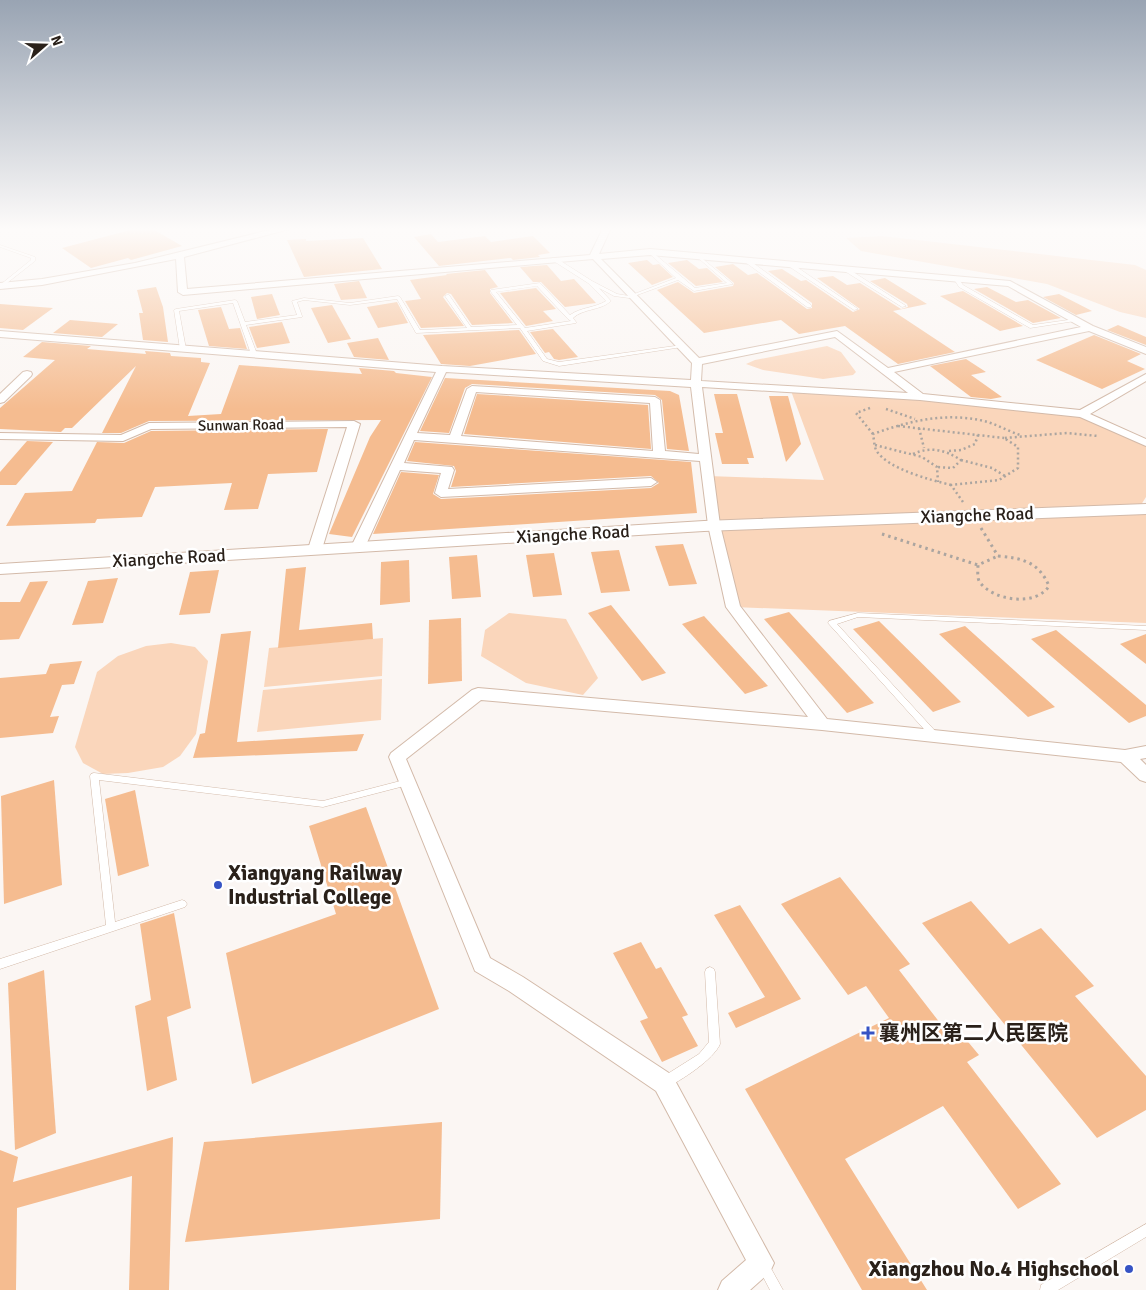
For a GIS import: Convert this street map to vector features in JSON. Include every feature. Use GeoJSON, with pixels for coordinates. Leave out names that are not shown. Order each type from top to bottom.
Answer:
{"type":"FeatureCollection","features":[{"type":"Feature","properties":{"kind":"street"},"geometry":{"type":"LineString","coordinates":[[183,288],[183,292],[226,288]]}},
{"type":"Feature","properties":{"kind":"street"},"geometry":{"type":"LineString","coordinates":[[625,288],[697,362],[696,383],[714,526],[733,607],[822,724]]}},
{"type":"Feature","properties":{"kind":"street"},"geometry":{"type":"LineString","coordinates":[[1018,288],[1090,328],[1146,351]]}},
{"type":"Feature","properties":{"kind":"street"},"geometry":{"type":"LineString","coordinates":[[886,371],[1090,328]]}},
{"type":"Feature","properties":{"kind":"street"},"geometry":{"type":"LineString","coordinates":[[0,334],[442,369],[696,383],[791,391],[920,397],[1082,414],[1146,443]]}},
{"type":"Feature","properties":{"kind":"street"},"geometry":{"type":"LineString","coordinates":[[697,362],[837,334],[920,397]]}},
{"type":"Feature","properties":{"kind":"street"},"geometry":{"type":"LineString","coordinates":[[358,547],[442,369]]}},
{"type":"Feature","properties":{"kind":"street"},"geometry":{"type":"LineString","coordinates":[[0,400],[27,374]]}},
{"type":"Feature","properties":{"kind":"street"},"geometry":{"type":"LineString","coordinates":[[1082,414],[1146,377]]}},
{"type":"Feature","properties":{"kind":"street"},"geometry":{"type":"LineString","coordinates":[[454,439],[472,389],[655,400],[659,454]]}},
{"type":"Feature","properties":{"kind":"street","name":"Sunwan Road"},"geometry":{"type":"LineString","coordinates":[[0,436],[123,438],[149,426],[354,424],[315,550]]}},
{"type":"Feature","properties":{"kind":"street"},"geometry":{"type":"LineString","coordinates":[[410,436],[705,458]]}},
{"type":"Feature","properties":{"kind":"street"},"geometry":{"type":"LineString","coordinates":[[396,466],[448,470],[441,493],[651,482]]}},
{"type":"Feature","properties":{"kind":"street","name":"Xiangche Road"},"geometry":{"type":"LineString","coordinates":[[0,568],[714,526],[1146,508]]}},
{"type":"Feature","properties":{"kind":"street"},"geometry":{"type":"LineString","coordinates":[[731,1290],[761,1263],[664,1082],[516,984],[482,964],[397,757],[478,694],[822,724],[1125,756],[1146,752]]}},
{"type":"Feature","properties":{"kind":"street"},"geometry":{"type":"LineString","coordinates":[[1125,756],[1146,775]]}},
{"type":"Feature","properties":{"kind":"lane"},"geometry":{"type":"LineString","coordinates":[[511,288],[493,291],[523,328],[545,360],[559,364],[682,346]]}},
{"type":"Feature","properties":{"kind":"lane"},"geometry":{"type":"LineString","coordinates":[[243,324],[300,316],[294,301],[304,299],[350,304],[398,297],[418,332],[523,328],[574,322],[542,288]]}},
{"type":"Feature","properties":{"kind":"lane"},"geometry":{"type":"LineString","coordinates":[[570,318],[576,311],[603,306],[609,302],[596,288]]}},
{"type":"Feature","properties":{"kind":"lane"},"geometry":{"type":"LineString","coordinates":[[602,288],[616,295],[634,297],[655,288]]}},
{"type":"Feature","properties":{"kind":"lane"},"geometry":{"type":"LineString","coordinates":[[692,288],[694,290],[705,288]]}},
{"type":"Feature","properties":{"kind":"lane"},"geometry":{"type":"LineString","coordinates":[[784,288],[809,306]]}},
{"type":"Feature","properties":{"kind":"lane"},"geometry":{"type":"LineString","coordinates":[[825,288],[856,309]]}},
{"type":"Feature","properties":{"kind":"lane"},"geometry":{"type":"LineString","coordinates":[[876,288],[904,306]]}},
{"type":"Feature","properties":{"kind":"lane"},"geometry":{"type":"LineString","coordinates":[[965,288],[1032,327],[1075,320]]}},
{"type":"Feature","properties":{"kind":"lane"},"geometry":{"type":"LineString","coordinates":[[447,296],[470,329]]}},
{"type":"Feature","properties":{"kind":"lane"},"geometry":{"type":"LineString","coordinates":[[183,349],[176,310],[235,301],[254,354]]}},
{"type":"Feature","properties":{"kind":"lane"},"geometry":{"type":"LineString","coordinates":[[936,736],[832,623],[858,615],[1146,628]]}},
{"type":"Feature","properties":{"kind":"lane"},"geometry":{"type":"LineString","coordinates":[[111,927],[94,776],[324,804],[408,782]]}},
{"type":"Feature","properties":{"kind":"lane"},"geometry":{"type":"LineString","coordinates":[[0,964],[182,904]]}},
{"type":"Feature","properties":{"kind":"lane"},"geometry":{"type":"LineString","coordinates":[[664,1082],[703,1058],[715,1044],[710,972]]}},
{"type":"Feature","properties":{"kind":"lane"},"geometry":{"type":"LineString","coordinates":[[1046,1290],[1146,1230]]}},
{"type":"Feature","properties":{"kind":"lane"},"geometry":{"type":"LineString","coordinates":[[761,1263],[777,1290]]}},
{"type":"Feature","properties":{"kind":"path"},"geometry":{"type":"LineString","coordinates":[[874,408],[868,408],[856,413],[873,434],[876,450],[892,464],[938,482],[951,485],[1000,480],[1018,468],[1018,447],[1004,438]]}},
{"type":"Feature","properties":{"kind":"path"},"geometry":{"type":"LineString","coordinates":[[880,408],[896,411],[916,419]]}},
{"type":"Feature","properties":{"kind":"path"},"geometry":{"type":"LineString","coordinates":[[873,434],[916,419],[952,416],[984,421],[1020,436]]}},
{"type":"Feature","properties":{"kind":"path"},"geometry":{"type":"LineString","coordinates":[[895,425],[1004,438],[1067,433],[1103,436],[1117,430]]}},
{"type":"Feature","properties":{"kind":"path"},"geometry":{"type":"LineString","coordinates":[[919,428],[924,448]]}},
{"type":"Feature","properties":{"kind":"path"},"geometry":{"type":"LineString","coordinates":[[913,454],[924,448],[948,451],[961,450],[975,444],[978,435]]}},
{"type":"Feature","properties":{"kind":"path"},"geometry":{"type":"LineString","coordinates":[[875,445],[922,457],[937,467],[954,468],[961,460]]}},
{"type":"Feature","properties":{"kind":"path"},"geometry":{"type":"LineString","coordinates":[[948,451],[961,460],[992,468],[1005,476]]}},
{"type":"Feature","properties":{"kind":"path"},"geometry":{"type":"LineString","coordinates":[[937,467],[938,482]]}},
{"type":"Feature","properties":{"kind":"path"},"geometry":{"type":"LineString","coordinates":[[951,485],[998,556]]}},
{"type":"Feature","properties":{"kind":"path"},"geometry":{"type":"LineString","coordinates":[[878,532],[978,564],[998,556],[1022,560],[1042,572],[1048,579],[1049,586],[1040,597],[1030,599],[1004,597],[983,585],[977,578],[978,564]]}},
{"type":"Feature","properties":{"kind":"shaded area"},"geometry":{"type":"Polygon","coordinates":[[[1058,288],[1146,288],[1146,318],[1120,312],[1058,288]]]}},
{"type":"Feature","properties":{"kind":"shaded area"},"geometry":{"type":"Polygon","coordinates":[[[827,346],[841,352],[856,372],[853,375],[823,379],[763,370],[746,364],[755,360],[827,346]]]}},
{"type":"Feature","properties":{"kind":"shaded area"},"geometry":{"type":"Polygon","coordinates":[[[791,391],[920,397],[1082,414],[1146,443],[1146,497],[1139,508],[1146,511],[1146,623],[733,607],[708,476],[824,480],[791,391]]]}},
{"type":"Feature","properties":{"kind":"shaded area"},"geometry":{"type":"Polygon","coordinates":[[[509,613],[566,619],[598,678],[583,695],[526,683],[481,656],[485,630],[509,613]]]}},
{"type":"Feature","properties":{"kind":"shaded area"},"geometry":{"type":"Polygon","coordinates":[[[383,638],[382,676],[264,687],[269,648],[383,638]]]}},
{"type":"Feature","properties":{"kind":"shaded area"},"geometry":{"type":"Polygon","coordinates":[[[171,643],[195,647],[208,661],[196,734],[180,756],[163,767],[128,773],[103,774],[83,763],[75,747],[97,672],[118,656],[146,646],[171,643]]]}},
{"type":"Feature","properties":{"kind":"shaded area"},"geometry":{"type":"Polygon","coordinates":[[[382,679],[381,720],[257,732],[263,690],[382,679]]]}},
{"type":"Feature","properties":{"kind":"building"},"geometry":{"type":"Polygon","coordinates":[[[156,288],[163,307],[168,342],[143,340],[139,313],[143,313],[137,290],[156,288]]]}},
{"type":"Feature","properties":{"kind":"building"},"geometry":{"type":"Polygon","coordinates":[[[336,288],[362,288],[367,298],[341,300],[336,288]]]}},
{"type":"Feature","properties":{"kind":"building"},"geometry":{"type":"Polygon","coordinates":[[[415,288],[493,288],[490,289],[490,293],[513,323],[472,325],[451,294],[447,293],[443,297],[464,326],[421,328],[405,301],[421,299],[415,288]]]}},
{"type":"Feature","properties":{"kind":"building"},"geometry":{"type":"Polygon","coordinates":[[[536,288],[556,309],[543,311],[553,321],[526,326],[500,293],[536,288]]]}},
{"type":"Feature","properties":{"kind":"building"},"geometry":{"type":"Polygon","coordinates":[[[547,288],[582,288],[596,303],[565,307],[547,288]]]}},
{"type":"Feature","properties":{"kind":"building"},"geometry":{"type":"Polygon","coordinates":[[[662,288],[687,288],[694,293],[721,288],[778,288],[807,309],[812,308],[812,303],[792,288],[818,288],[853,312],[860,309],[831,288],[868,288],[901,309],[908,307],[907,304],[882,288],[901,288],[927,304],[893,311],[955,352],[898,364],[845,326],[799,334],[781,320],[704,333],[657,290],[662,288]]]}},
{"type":"Feature","properties":{"kind":"building"},"geometry":{"type":"Polygon","coordinates":[[[989,288],[1016,302],[1028,300],[1061,318],[1033,323],[974,289],[989,288]]]}},
{"type":"Feature","properties":{"kind":"building"},"geometry":{"type":"Polygon","coordinates":[[[963,291],[1023,326],[1000,331],[940,296],[963,291]]]}},
{"type":"Feature","properties":{"kind":"building"},"geometry":{"type":"Polygon","coordinates":[[[272,294],[280,315],[257,319],[251,297],[272,294]]]}},
{"type":"Feature","properties":{"kind":"building"},"geometry":{"type":"Polygon","coordinates":[[[1059,294],[1092,311],[1076,315],[1043,297],[1059,294]]]}},
{"type":"Feature","properties":{"kind":"building"},"geometry":{"type":"Polygon","coordinates":[[[397,302],[408,323],[378,328],[367,307],[397,302]]]}},
{"type":"Feature","properties":{"kind":"building"},"geometry":{"type":"Polygon","coordinates":[[[0,304],[53,308],[23,330],[0,328],[0,304]]]}},
{"type":"Feature","properties":{"kind":"building"},"geometry":{"type":"Polygon","coordinates":[[[332,305],[351,339],[328,343],[311,308],[332,305]]]}},
{"type":"Feature","properties":{"kind":"building"},"geometry":{"type":"Polygon","coordinates":[[[221,307],[229,329],[240,328],[247,349],[209,346],[198,310],[221,307]]]}},
{"type":"Feature","properties":{"kind":"building"},"geometry":{"type":"Polygon","coordinates":[[[70,320],[118,324],[102,337],[53,333],[70,320]]]}},
{"type":"Feature","properties":{"kind":"building"},"geometry":{"type":"Polygon","coordinates":[[[282,322],[290,343],[257,348],[249,327],[282,322]]]}},
{"type":"Feature","properties":{"kind":"building"},"geometry":{"type":"Polygon","coordinates":[[[1118,325],[1146,337],[1146,345],[1107,330],[1118,325]]]}},
{"type":"Feature","properties":{"kind":"building"},"geometry":{"type":"Polygon","coordinates":[[[553,329],[578,357],[554,359],[549,352],[545,353],[530,332],[553,329]]]}},
{"type":"Feature","properties":{"kind":"building"},"geometry":{"type":"Polygon","coordinates":[[[519,330],[536,354],[470,366],[441,364],[423,335],[519,330]]]}},
{"type":"Feature","properties":{"kind":"building"},"geometry":{"type":"Polygon","coordinates":[[[1094,335],[1141,354],[1127,361],[1145,369],[1102,389],[1036,360],[1094,335]]]}},
{"type":"Feature","properties":{"kind":"building"},"geometry":{"type":"Polygon","coordinates":[[[378,338],[389,360],[354,357],[347,343],[378,338]]]}},
{"type":"Feature","properties":{"kind":"building"},"geometry":{"type":"Polygon","coordinates":[[[42,342],[91,346],[87,349],[146,354],[145,351],[170,353],[171,356],[201,358],[201,362],[210,363],[188,416],[221,414],[239,365],[362,374],[359,368],[432,377],[352,537],[329,534],[370,437],[381,420],[149,421],[121,433],[102,433],[136,366],[72,428],[65,428],[61,432],[0,429],[0,408],[55,360],[23,357],[42,342]]]}},
{"type":"Feature","properties":{"kind":"building"},"geometry":{"type":"Polygon","coordinates":[[[966,359],[986,372],[971,375],[1002,397],[991,399],[971,397],[930,366],[966,359]]]}},
{"type":"Feature","properties":{"kind":"building"},"geometry":{"type":"Polygon","coordinates":[[[445,378],[670,391],[679,395],[689,451],[667,449],[662,400],[655,395],[472,384],[465,388],[449,433],[420,431],[445,378]]]}},
{"type":"Feature","properties":{"kind":"building"},"geometry":{"type":"Polygon","coordinates":[[[477,394],[648,405],[651,449],[464,434],[477,394]]]}},
{"type":"Feature","properties":{"kind":"building"},"geometry":{"type":"Polygon","coordinates":[[[714,394],[737,394],[754,458],[747,458],[749,464],[722,464],[715,433],[723,433],[714,394]]]}},
{"type":"Feature","properties":{"kind":"building"},"geometry":{"type":"Polygon","coordinates":[[[769,396],[788,396],[801,444],[786,462],[769,396]]]}},
{"type":"Feature","properties":{"kind":"building"},"geometry":{"type":"Polygon","coordinates":[[[328,429],[317,472],[268,474],[258,509],[224,510],[232,483],[155,487],[142,517],[97,519],[95,523],[6,526],[25,493],[72,491],[97,442],[124,443],[151,431],[328,429]]]}},
{"type":"Feature","properties":{"kind":"building"},"geometry":{"type":"Polygon","coordinates":[[[27,441],[53,442],[16,485],[0,485],[0,472],[27,441]]]}},
{"type":"Feature","properties":{"kind":"building"},"geometry":{"type":"Polygon","coordinates":[[[415,442],[691,462],[697,513],[373,534],[401,472],[439,475],[433,494],[441,499],[651,488],[659,483],[651,476],[451,487],[456,471],[454,466],[407,461],[415,442]]]}},
{"type":"Feature","properties":{"kind":"building"},"geometry":{"type":"Polygon","coordinates":[[[683,544],[697,584],[669,586],[655,546],[683,544]]]}},
{"type":"Feature","properties":{"kind":"building"},"geometry":{"type":"Polygon","coordinates":[[[619,550],[630,591],[601,593],[591,552],[619,550]]]}},
{"type":"Feature","properties":{"kind":"building"},"geometry":{"type":"Polygon","coordinates":[[[554,553],[562,595],[533,597],[526,555],[554,553]]]}},
{"type":"Feature","properties":{"kind":"building"},"geometry":{"type":"Polygon","coordinates":[[[477,555],[481,597],[452,599],[449,557],[477,555]]]}},
{"type":"Feature","properties":{"kind":"building"},"geometry":{"type":"Polygon","coordinates":[[[409,560],[410,602],[380,605],[381,562],[409,560]]]}},
{"type":"Feature","properties":{"kind":"building"},"geometry":{"type":"Polygon","coordinates":[[[306,567],[299,630],[372,623],[373,639],[278,648],[286,569],[306,567]]]}},
{"type":"Feature","properties":{"kind":"building"},"geometry":{"type":"Polygon","coordinates":[[[219,570],[210,613],[179,615],[190,572],[219,570]]]}},
{"type":"Feature","properties":{"kind":"building"},"geometry":{"type":"Polygon","coordinates":[[[118,578],[103,623],[72,625],[88,581],[118,578]]]}},
{"type":"Feature","properties":{"kind":"building"},"geometry":{"type":"Polygon","coordinates":[[[48,581],[19,639],[0,640],[0,602],[20,602],[30,582],[48,581]]]}},
{"type":"Feature","properties":{"kind":"building"},"geometry":{"type":"Polygon","coordinates":[[[611,605],[666,673],[642,681],[588,613],[611,605]]]}},
{"type":"Feature","properties":{"kind":"building"},"geometry":{"type":"Polygon","coordinates":[[[789,612],[874,703],[847,713],[764,619],[789,612]]]}},
{"type":"Feature","properties":{"kind":"building"},"geometry":{"type":"Polygon","coordinates":[[[704,616],[768,686],[745,694],[682,624],[704,616]]]}},
{"type":"Feature","properties":{"kind":"building"},"geometry":{"type":"Polygon","coordinates":[[[461,618],[462,681],[428,684],[429,620],[461,618]]]}},
{"type":"Feature","properties":{"kind":"building"},"geometry":{"type":"Polygon","coordinates":[[[879,621],[961,702],[933,712],[853,629],[879,621]]]}},
{"type":"Feature","properties":{"kind":"building"},"geometry":{"type":"Polygon","coordinates":[[[965,626],[1055,707],[1028,717],[939,634],[965,626]]]}},
{"type":"Feature","properties":{"kind":"building"},"geometry":{"type":"Polygon","coordinates":[[[1056,630],[1146,705],[1146,716],[1129,723],[1031,639],[1056,630]]]}},
{"type":"Feature","properties":{"kind":"building"},"geometry":{"type":"Polygon","coordinates":[[[251,631],[237,742],[364,734],[357,751],[193,758],[200,734],[205,733],[221,634],[251,631]]]}},
{"type":"Feature","properties":{"kind":"building"},"geometry":{"type":"Polygon","coordinates":[[[1146,634],[1146,664],[1120,644],[1146,634]]]}},
{"type":"Feature","properties":{"kind":"building"},"geometry":{"type":"Polygon","coordinates":[[[82,661],[74,684],[62,685],[50,717],[59,716],[53,733],[0,738],[0,678],[46,674],[50,664],[82,661]]]}},
{"type":"Feature","properties":{"kind":"building"},"geometry":{"type":"Polygon","coordinates":[[[54,780],[62,885],[4,904],[1,796],[54,780]]]}},
{"type":"Feature","properties":{"kind":"building"},"geometry":{"type":"Polygon","coordinates":[[[135,790],[149,866],[118,876],[105,799],[135,790]]]}},
{"type":"Feature","properties":{"kind":"building"},"geometry":{"type":"Polygon","coordinates":[[[366,807],[439,1009],[252,1084],[226,953],[336,914],[309,826],[366,807]]]}},
{"type":"Feature","properties":{"kind":"building"},"geometry":{"type":"Polygon","coordinates":[[[840,877],[910,964],[899,970],[954,1041],[964,1037],[979,1055],[967,1062],[1061,1184],[1018,1209],[943,1106],[845,1159],[927,1290],[862,1290],[745,1089],[889,1018],[866,986],[848,995],[781,904],[840,877]]]}},
{"type":"Feature","properties":{"kind":"building"},"geometry":{"type":"Polygon","coordinates":[[[971,901],[1009,944],[1041,928],[1094,986],[1075,996],[1146,1076],[1146,1110],[1097,1138],[922,923],[971,901]]]}},
{"type":"Feature","properties":{"kind":"building"},"geometry":{"type":"Polygon","coordinates":[[[740,905],[801,999],[736,1028],[728,1013],[765,997],[714,915],[740,905]]]}},
{"type":"Feature","properties":{"kind":"building"},"geometry":{"type":"Polygon","coordinates":[[[174,913],[191,1008],[167,1017],[177,1080],[147,1091],[135,1006],[151,1000],[140,924],[174,913]]]}},
{"type":"Feature","properties":{"kind":"building"},"geometry":{"type":"Polygon","coordinates":[[[641,942],[656,969],[661,967],[688,1015],[682,1017],[698,1046],[662,1062],[640,1021],[648,1018],[613,953],[641,942]]]}},
{"type":"Feature","properties":{"kind":"building"},"geometry":{"type":"Polygon","coordinates":[[[44,970],[56,1133],[15,1150],[8,983],[44,970]]]}},
{"type":"Feature","properties":{"kind":"building"},"geometry":{"type":"Polygon","coordinates":[[[442,1122],[440,1219],[185,1242],[204,1142],[442,1122]]]}},
{"type":"Feature","properties":{"kind":"building"},"geometry":{"type":"Polygon","coordinates":[[[173,1137],[169,1290],[129,1290],[132,1176],[17,1208],[16,1290],[0,1290],[0,1150],[18,1157],[13,1182],[173,1137]]]}},
{"type":"Feature","properties":{"kind":"place","name":"Xiangyang Railway Industrial College"},"geometry":{"type":"Point","coordinates":[218,885]}},
{"type":"Feature","properties":{"kind":"place","name":"襄州区第二人民医院"},"geometry":{"type":"Point","coordinates":[868,1033]}},
{"type":"Feature","properties":{"kind":"place","name":"Xiangzhou No.4 Highschool"},"geometry":{"type":"Point","coordinates":[1129,1269]}}]}
